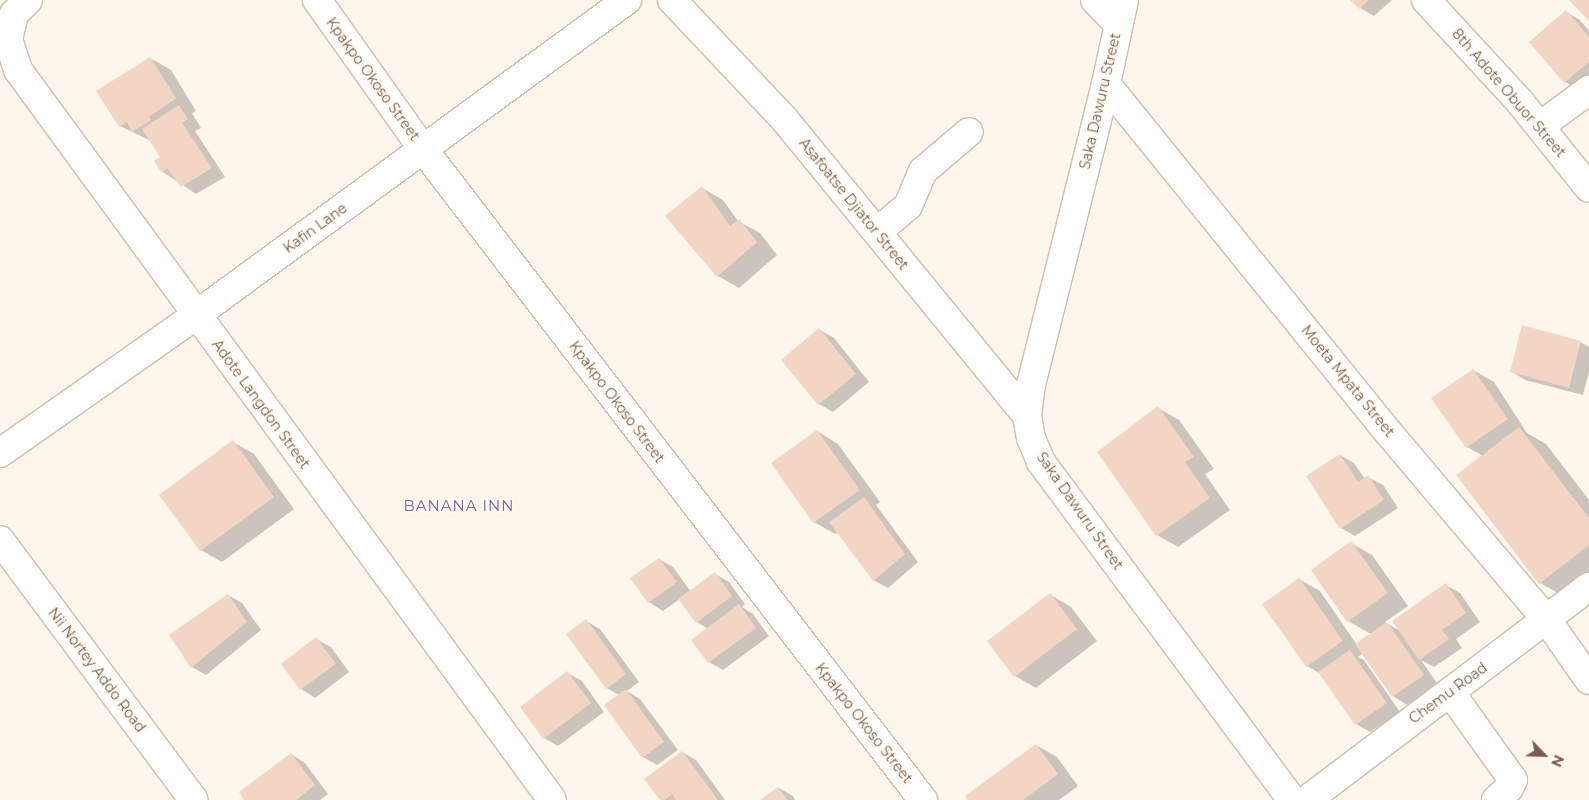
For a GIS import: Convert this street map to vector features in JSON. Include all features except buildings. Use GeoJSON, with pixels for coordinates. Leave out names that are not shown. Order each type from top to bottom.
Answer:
{"type":"FeatureCollection","features":[{"type":"Feature","properties":{"kind":"street","name":"Adote Langdon Street"},"geometry":{"type":"LineString","coordinates":[[28,0],[14,14],[8,39],[18,70],[552,800]]}},
{"type":"Feature","properties":{"kind":"street","name":"Kpakpo Okoso Street"},"geometry":{"type":"LineString","coordinates":[[317,0],[423,149],[923,800]]}},
{"type":"Feature","properties":{"kind":"street","name":"Kafin Lane"},"geometry":{"type":"LineString","coordinates":[[0,453],[196,315],[627,0]]}},
{"type":"Feature","properties":{"kind":"street","name":"Asafoatse Djiator Street"},"geometry":{"type":"LineString","coordinates":[[672,0],[786,120],[1027,416]]}},
{"type":"Feature","properties":{"kind":"street"},"geometry":{"type":"LineString","coordinates":[[1095,0],[1121,12]]}},
{"type":"Feature","properties":{"kind":"street","name":"8th Adote Obuor Street"},"geometry":{"type":"LineString","coordinates":[[1426,0],[1540,126],[1589,188]]}},
{"type":"Feature","properties":{"kind":"street","name":"Saka Dawuru Street"},"geometry":{"type":"LineString","coordinates":[[1121,12],[1106,84],[1032,384],[1027,416],[1031,438],[1041,462],[1292,800]]}},
{"type":"Feature","properties":{"kind":"street","name":"Moeta Mpata Street"},"geometry":{"type":"LineString","coordinates":[[1106,84],[1382,425],[1547,620],[1589,680]]}},
{"type":"Feature","properties":{"kind":"street"},"geometry":{"type":"LineString","coordinates":[[1540,126],[1589,90]]}},
{"type":"Feature","properties":{"kind":"street"},"geometry":{"type":"LineString","coordinates":[[877,232],[908,206],[923,171],[969,132]]}},
{"type":"Feature","properties":{"kind":"street","name":"Nii Nortey Addo Road"},"geometry":{"type":"LineString","coordinates":[[0,540],[194,800]]}},
{"type":"Feature","properties":{"kind":"street","name":"Chemu Road"},"geometry":{"type":"LineString","coordinates":[[1307,800],[1589,587]]}},
{"type":"Feature","properties":{"kind":"street"},"geometry":{"type":"LineString","coordinates":[[1450,692],[1513,780],[1509,788],[1496,800]]}},
{"type":"Feature","properties":{"kind":"district","name":"BANANA INN"},"geometry":{"type":"Point","coordinates":[459,506]}}]}
